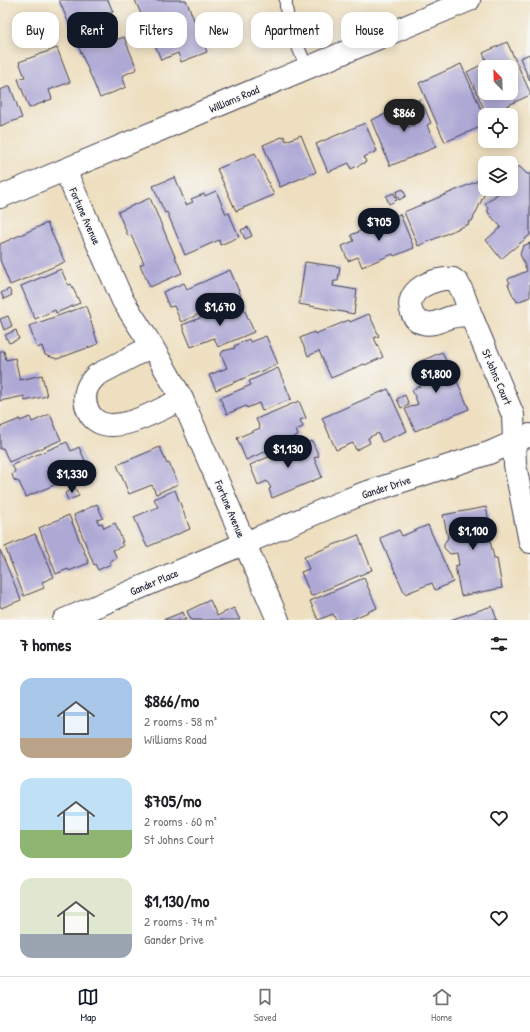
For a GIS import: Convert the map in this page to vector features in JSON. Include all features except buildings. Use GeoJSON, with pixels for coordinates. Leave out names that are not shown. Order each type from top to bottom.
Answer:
{"type":"FeatureCollection","features":[{"type":"Feature","properties":{"kind":"street","name":"Williams Road"},"geometry":{"type":"LineString","coordinates":[[0,197],[469,0]]}},
{"type":"Feature","properties":{"kind":"street","name":"Fortune Avenue"},"geometry":{"type":"LineString","coordinates":[[65,170],[123,301],[152,346],[182,399],[278,620]]}},
{"type":"Feature","properties":{"kind":"street","name":"St Johns Court"},"geometry":{"type":"LineString","coordinates":[[471,315],[523,438],[515,465],[530,542]]}},
{"type":"Feature","properties":{"kind":"street"},"geometry":{"type":"LineString","coordinates":[[152,346],[97,375],[91,380],[87,385],[85,398],[86,406],[93,417],[103,424],[118,426],[137,420],[182,399]]}},
{"type":"Feature","properties":{"kind":"street","name":"Gander Drive"},"geometry":{"type":"LineString","coordinates":[[245,544],[362,494],[489,453],[523,438]]}},
{"type":"Feature","properties":{"kind":"street","name":"Gander Place"},"geometry":{"type":"LineString","coordinates":[[64,620],[245,544]]}},
{"type":"Feature","properties":{"kind":"lane"},"geometry":{"type":"LineString","coordinates":[[286,0],[285,5],[292,29],[307,68]]}}]}
